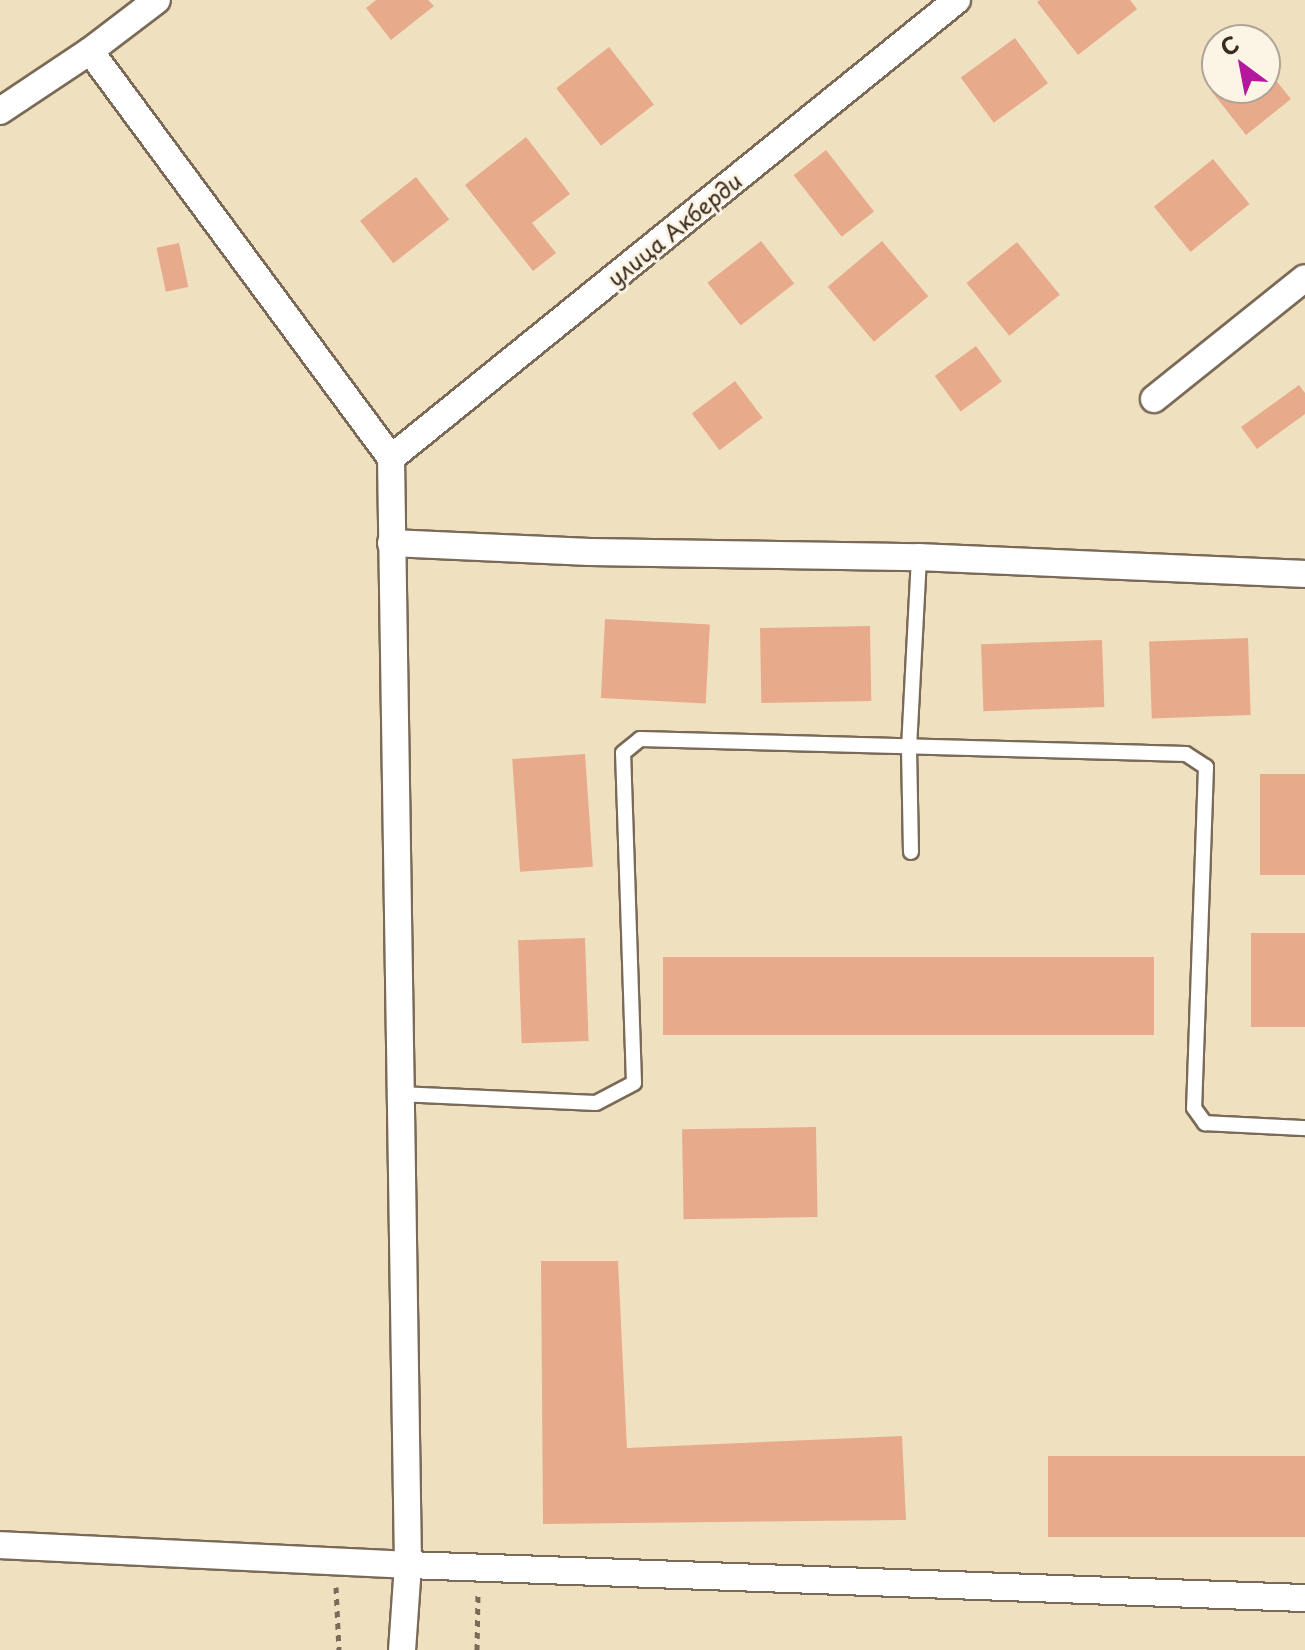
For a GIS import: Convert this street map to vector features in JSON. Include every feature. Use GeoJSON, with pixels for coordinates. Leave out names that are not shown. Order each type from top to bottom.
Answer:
{"type":"FeatureCollection","features":[{"type":"Feature","properties":{"kind":"street"},"geometry":{"type":"LineString","coordinates":[[0,111],[90,51],[157,0]]}},
{"type":"Feature","properties":{"kind":"street","name":"улица Акберди"},"geometry":{"type":"LineString","coordinates":[[391,458],[957,0]]}},
{"type":"Feature","properties":{"kind":"street"},"geometry":{"type":"LineString","coordinates":[[90,51],[391,458],[408,1565],[402,1650]]}},
{"type":"Feature","properties":{"kind":"street"},"geometry":{"type":"LineString","coordinates":[[1154,399],[1305,278]]}},
{"type":"Feature","properties":{"kind":"street"},"geometry":{"type":"LineString","coordinates":[[391,543],[590,552],[919,557],[1305,574]]}},
{"type":"Feature","properties":{"kind":"street"},"geometry":{"type":"LineString","coordinates":[[0,1545],[479,1568],[1305,1598]]}},
{"type":"Feature","properties":{"kind":"lane"},"geometry":{"type":"LineString","coordinates":[[911,852],[909,748],[919,557]]}},
{"type":"Feature","properties":{"kind":"lane"},"geometry":{"type":"LineString","coordinates":[[399,1094],[596,1103],[634,1083],[623,753],[640,739],[1186,754],[1206,767],[1194,1108],[1205,1123],[1305,1128]]}},
{"type":"Feature","properties":{"kind":"path"},"geometry":{"type":"LineString","coordinates":[[335,1562],[339,1650]]}},
{"type":"Feature","properties":{"kind":"path"},"geometry":{"type":"LineString","coordinates":[[477,1650],[479,1568]]}},
{"type":"Feature","properties":{"kind":"building"},"geometry":{"type":"Polygon","coordinates":[[[376,0],[428,0],[434,6],[391,40],[366,8],[376,0]]]}},
{"type":"Feature","properties":{"kind":"building"},"geometry":{"type":"Polygon","coordinates":[[[1130,0],[1137,9],[1078,55],[1037,2],[1130,0]]]}},
{"type":"Feature","properties":{"kind":"building"},"geometry":{"type":"Polygon","coordinates":[[[1015,38],[1048,83],[994,123],[961,77],[1015,38]]]}},
{"type":"Feature","properties":{"kind":"building"},"geometry":{"type":"Polygon","coordinates":[[[609,47],[654,105],[601,146],[556,88],[609,47]]]}},
{"type":"Feature","properties":{"kind":"building"},"geometry":{"type":"Polygon","coordinates":[[[1281,87],[1291,99],[1246,135],[1221,104],[1281,104],[1281,87]]]}},
{"type":"Feature","properties":{"kind":"building"},"geometry":{"type":"Polygon","coordinates":[[[526,137],[570,194],[532,223],[556,253],[533,271],[465,185],[526,137]]]}},
{"type":"Feature","properties":{"kind":"building"},"geometry":{"type":"Polygon","coordinates":[[[826,150],[874,211],[842,237],[794,175],[826,150]]]}},
{"type":"Feature","properties":{"kind":"building"},"geometry":{"type":"Polygon","coordinates":[[[1213,159],[1250,204],[1190,252],[1154,207],[1213,159]]]}},
{"type":"Feature","properties":{"kind":"building"},"geometry":{"type":"Polygon","coordinates":[[[416,177],[449,220],[393,263],[360,221],[416,177]]]}},
{"type":"Feature","properties":{"kind":"building"},"geometry":{"type":"Polygon","coordinates":[[[761,241],[794,284],[741,325],[707,283],[761,241]]]}},
{"type":"Feature","properties":{"kind":"building"},"geometry":{"type":"Polygon","coordinates":[[[882,241],[928,296],[874,342],[828,287],[882,241]]]}},
{"type":"Feature","properties":{"kind":"building"},"geometry":{"type":"Polygon","coordinates":[[[1017,242],[1060,295],[1009,336],[966,283],[1017,242]]]}},
{"type":"Feature","properties":{"kind":"building"},"geometry":{"type":"Polygon","coordinates":[[[179,243],[188,287],[166,292],[157,248],[179,243]]]}},
{"type":"Feature","properties":{"kind":"building"},"geometry":{"type":"Polygon","coordinates":[[[976,346],[1002,382],[961,412],[935,376],[976,346]]]}},
{"type":"Feature","properties":{"kind":"building"},"geometry":{"type":"Polygon","coordinates":[[[735,381],[763,418],[720,450],[692,413],[735,381]]]}},
{"type":"Feature","properties":{"kind":"building"},"geometry":{"type":"Polygon","coordinates":[[[1299,385],[1305,393],[1305,414],[1257,449],[1241,427],[1299,385]]]}},
{"type":"Feature","properties":{"kind":"building"},"geometry":{"type":"Polygon","coordinates":[[[605,619],[710,624],[706,703],[601,698],[605,619]]]}},
{"type":"Feature","properties":{"kind":"building"},"geometry":{"type":"Polygon","coordinates":[[[870,626],[871,701],[761,703],[760,628],[870,626]]]}},
{"type":"Feature","properties":{"kind":"building"},"geometry":{"type":"Polygon","coordinates":[[[1248,638],[1251,715],[1152,718],[1149,641],[1248,638]]]}},
{"type":"Feature","properties":{"kind":"building"},"geometry":{"type":"Polygon","coordinates":[[[1102,640],[1104,707],[983,711],[981,644],[1102,640]]]}},
{"type":"Feature","properties":{"kind":"building"},"geometry":{"type":"Polygon","coordinates":[[[585,754],[593,867],[520,872],[512,759],[585,754]]]}},
{"type":"Feature","properties":{"kind":"building"},"geometry":{"type":"Polygon","coordinates":[[[1260,774],[1305,774],[1305,875],[1260,875],[1260,774]]]}},
{"type":"Feature","properties":{"kind":"building"},"geometry":{"type":"Polygon","coordinates":[[[1251,933],[1305,933],[1305,1027],[1251,1027],[1251,933]]]}},
{"type":"Feature","properties":{"kind":"building"},"geometry":{"type":"Polygon","coordinates":[[[585,938],[589,1041],[522,1043],[518,940],[585,938]]]}},
{"type":"Feature","properties":{"kind":"building"},"geometry":{"type":"Polygon","coordinates":[[[663,957],[1154,957],[1154,1035],[663,1035],[663,957]]]}},
{"type":"Feature","properties":{"kind":"building"},"geometry":{"type":"Polygon","coordinates":[[[816,1127],[818,1217],[684,1219],[682,1129],[816,1127]]]}},
{"type":"Feature","properties":{"kind":"building"},"geometry":{"type":"Polygon","coordinates":[[[541,1261],[618,1261],[627,1448],[902,1436],[906,1520],[543,1524],[541,1261]]]}},
{"type":"Feature","properties":{"kind":"building"},"geometry":{"type":"Polygon","coordinates":[[[1048,1456],[1305,1456],[1305,1537],[1048,1537],[1048,1456]]]}}]}
